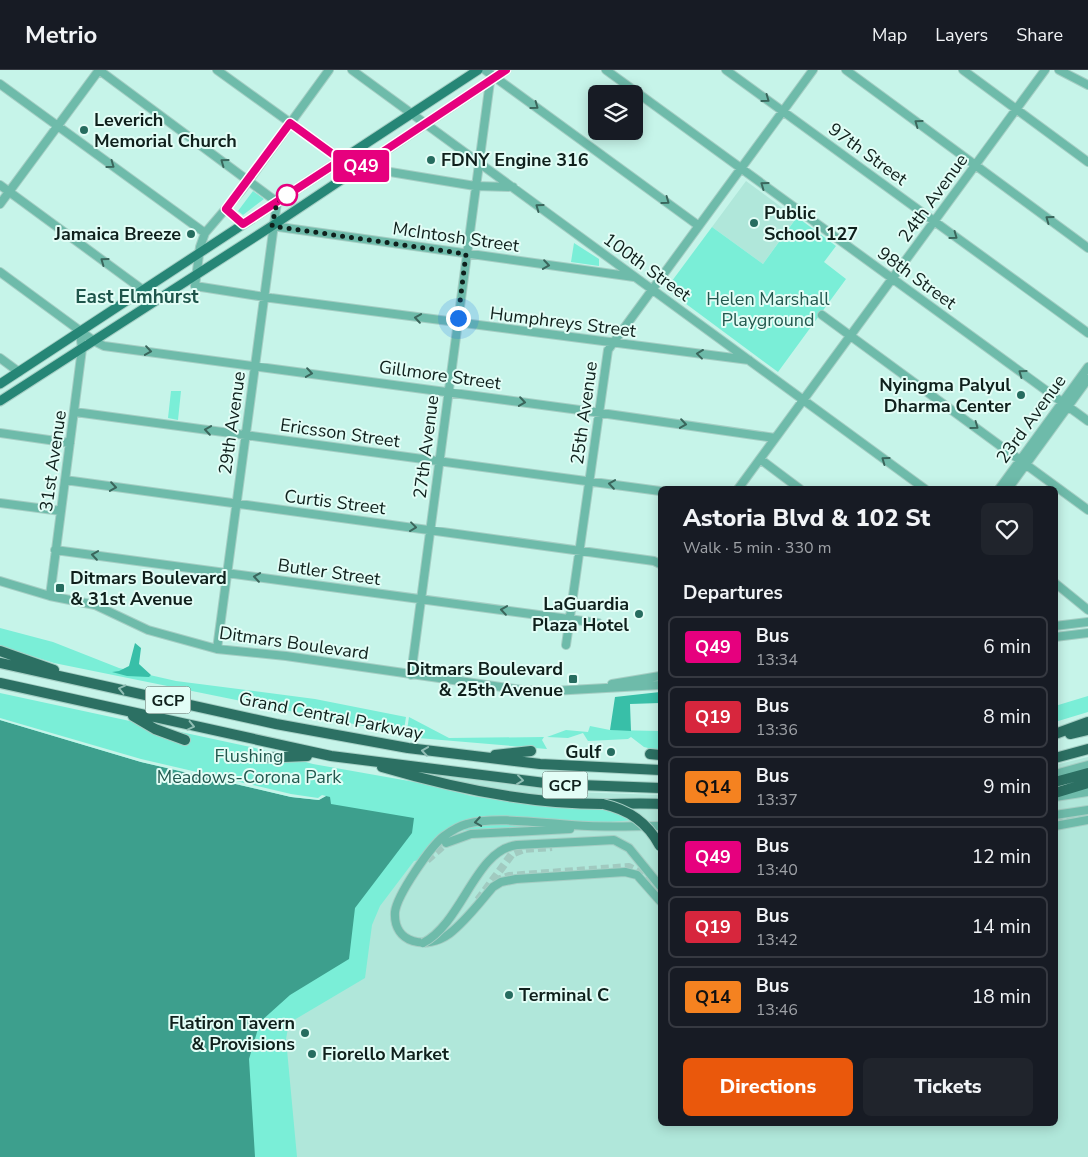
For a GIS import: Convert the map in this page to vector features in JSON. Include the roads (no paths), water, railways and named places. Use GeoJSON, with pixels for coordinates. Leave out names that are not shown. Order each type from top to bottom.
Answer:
{"type":"FeatureCollection","features":[{"type":"Feature","properties":{"kind":"highway"},"geometry":{"type":"LineString","coordinates":[[0,651],[81,680]]}},
{"type":"Feature","properties":{"kind":"highway","name":"Grand Central Parkway"},"geometry":{"type":"LineString","coordinates":[[0,664],[81,680],[309,731],[474,757],[555,765],[658,770]]}},
{"type":"Feature","properties":{"kind":"highway","name":"Grand Central Parkway"},"geometry":{"type":"LineString","coordinates":[[0,683],[331,756],[553,784],[658,788]]}},
{"type":"Feature","properties":{"kind":"highway"},"geometry":{"type":"LineString","coordinates":[[126,712],[155,729],[185,740]]}},
{"type":"Feature","properties":{"kind":"highway"},"geometry":{"type":"LineString","coordinates":[[1058,735],[1088,722]]}},
{"type":"Feature","properties":{"kind":"highway"},"geometry":{"type":"LineString","coordinates":[[1058,735],[1088,730]]}},
{"type":"Feature","properties":{"kind":"highway"},"geometry":{"type":"LineString","coordinates":[[1058,757],[1088,749]]}},
{"type":"Feature","properties":{"kind":"highway"},"geometry":{"type":"LineString","coordinates":[[474,757],[531,751]]}},
{"type":"Feature","properties":{"kind":"highway"},"geometry":{"type":"LineString","coordinates":[[260,758],[331,756]]}},
{"type":"Feature","properties":{"kind":"highway"},"geometry":{"type":"LineString","coordinates":[[354,759],[470,790],[508,796],[602,804],[658,804]]}},
{"type":"Feature","properties":{"kind":"highway"},"geometry":{"type":"LineString","coordinates":[[1058,781],[1088,773]]}},
{"type":"Feature","properties":{"kind":"highway"},"geometry":{"type":"LineString","coordinates":[[1058,794],[1088,783]]}},
{"type":"Feature","properties":{"kind":"highway"},"geometry":{"type":"LineString","coordinates":[[602,804],[621,809],[636,817],[650,830],[658,843]]}},
{"type":"Feature","properties":{"kind":"main road"},"geometry":{"type":"LineString","coordinates":[[0,384],[143,290],[199,250],[243,224],[478,70]]}},
{"type":"Feature","properties":{"kind":"main road"},"geometry":{"type":"LineString","coordinates":[[0,401],[82,349],[97,343],[197,274],[426,123],[490,75],[506,70]]}},
{"type":"Feature","properties":{"kind":"street"},"geometry":{"type":"LineString","coordinates":[[0,204],[99,70],[277,202]]}},
{"type":"Feature","properties":{"kind":"street"},"geometry":{"type":"LineString","coordinates":[[217,70],[341,160],[350,164],[475,186],[513,187]]}},
{"type":"Feature","properties":{"kind":"street"},"geometry":{"type":"LineString","coordinates":[[197,274],[199,250],[205,233],[249,180],[329,70]]}},
{"type":"Feature","properties":{"kind":"street","name":"100th Street"},"geometry":{"type":"LineString","coordinates":[[352,70],[921,486]]}},
{"type":"Feature","properties":{"kind":"street","name":"98th Street"},"geometry":{"type":"LineString","coordinates":[[606,70],[1088,421]]}},
{"type":"Feature","properties":{"kind":"street","name":"97th Street"},"geometry":{"type":"LineString","coordinates":[[726,70],[1088,334]]}},
{"type":"Feature","properties":{"kind":"street","name":"25th Avenue"},"geometry":{"type":"LineString","coordinates":[[566,645],[608,350],[814,70]]}},
{"type":"Feature","properties":{"kind":"street"},"geometry":{"type":"LineString","coordinates":[[846,70],[1088,248]]}},
{"type":"Feature","properties":{"kind":"street"},"geometry":{"type":"LineString","coordinates":[[963,70],[1088,162]]}},
{"type":"Feature","properties":{"kind":"street","name":"24th Avenue"},"geometry":{"type":"LineString","coordinates":[[740,486],[1045,70]]}},
{"type":"Feature","properties":{"kind":"street"},"geometry":{"type":"LineString","coordinates":[[1059,70],[1088,86]]}},
{"type":"Feature","properties":{"kind":"street"},"geometry":{"type":"LineString","coordinates":[[490,75],[699,226]]}},
{"type":"Feature","properties":{"kind":"street","name":"27th Avenue"},"geometry":{"type":"LineString","coordinates":[[411,675],[490,75]]}},
{"type":"Feature","properties":{"kind":"street"},"geometry":{"type":"LineString","coordinates":[[0,84],[205,233]]}},
{"type":"Feature","properties":{"kind":"street"},"geometry":{"type":"LineString","coordinates":[[382,152],[382,171]]}},
{"type":"Feature","properties":{"kind":"street"},"geometry":{"type":"LineString","coordinates":[[0,185],[143,290]]}},
{"type":"Feature","properties":{"kind":"street","name":"29th Avenue"},"geometry":{"type":"LineString","coordinates":[[217,649],[256,366],[272,226],[277,202]]}},
{"type":"Feature","properties":{"kind":"street"},"geometry":{"type":"LineString","coordinates":[[226,209],[243,224]]}},
{"type":"Feature","properties":{"kind":"street","name":"McIntosh Street"},"geometry":{"type":"LineString","coordinates":[[272,226],[635,277]]}},
{"type":"Feature","properties":{"kind":"street"},"geometry":{"type":"LineString","coordinates":[[605,273],[611,260]]}},
{"type":"Feature","properties":{"kind":"street"},"geometry":{"type":"LineString","coordinates":[[0,272],[97,343]]}},
{"type":"Feature","properties":{"kind":"street","name":"Humphreys Street"},"geometry":{"type":"LineString","coordinates":[[197,274],[195,286],[264,297],[613,344],[749,360]]}},
{"type":"Feature","properties":{"kind":"street"},"geometry":{"type":"LineString","coordinates":[[822,315],[1056,486]]}},
{"type":"Feature","properties":{"kind":"street","name":"31st Avenue"},"geometry":{"type":"LineString","coordinates":[[50,596],[64,480],[75,412],[82,349],[80,331]]}},
{"type":"Feature","properties":{"kind":"street","name":"Gillmore Street"},"geometry":{"type":"LineString","coordinates":[[97,343],[775,438]]}},
{"type":"Feature","properties":{"kind":"street"},"geometry":{"type":"LineString","coordinates":[[0,358],[19,372]]}},
{"type":"Feature","properties":{"kind":"street","name":"23rd Avenue"},"geometry":{"type":"LineString","coordinates":[[1002,486],[1023,462],[1065,404],[1088,367]]}},
{"type":"Feature","properties":{"kind":"street","name":"23rd Avenue"},"geometry":{"type":"LineString","coordinates":[[1065,404],[1088,379]]}},
{"type":"Feature","properties":{"kind":"street","name":"Ericsson Street"},"geometry":{"type":"LineString","coordinates":[[75,412],[658,491]]}},
{"type":"Feature","properties":{"kind":"street"},"geometry":{"type":"LineString","coordinates":[[0,433],[70,443]]}},
{"type":"Feature","properties":{"kind":"street"},"geometry":{"type":"LineString","coordinates":[[760,459],[796,486]]}},
{"type":"Feature","properties":{"kind":"street","name":"23rd Avenue"},"geometry":{"type":"LineString","coordinates":[[1010,486],[1023,462]]}},
{"type":"Feature","properties":{"kind":"street","name":"Curtis Street"},"geometry":{"type":"LineString","coordinates":[[64,480],[431,529],[658,563]]}},
{"type":"Feature","properties":{"kind":"street"},"geometry":{"type":"LineString","coordinates":[[1058,488],[1088,510]]}},
{"type":"Feature","properties":{"kind":"street"},"geometry":{"type":"LineString","coordinates":[[0,503],[61,511]]}},
{"type":"Feature","properties":{"kind":"street","name":"Butler Street"},"geometry":{"type":"LineString","coordinates":[[55,550],[598,623]]}},
{"type":"Feature","properties":{"kind":"street","name":"Ditmars Boulevard"},"geometry":{"type":"LineString","coordinates":[[0,581],[50,596],[95,605],[116,613],[148,630],[217,649],[286,656],[522,690],[552,691],[658,685]]}},
{"type":"Feature","properties":{"kind":"street"},"geometry":{"type":"LineString","coordinates":[[1058,585],[1088,610]]}},
{"type":"Feature","properties":{"kind":"street"},"geometry":{"type":"LineString","coordinates":[[1058,626],[1088,622]]}},
{"type":"Feature","properties":{"kind":"street"},"geometry":{"type":"LineString","coordinates":[[1058,637],[1088,633]]}},
{"type":"Feature","properties":{"kind":"street","name":"Ditmars Boulevard"},"geometry":{"type":"LineString","coordinates":[[593,688],[658,676]]}},
{"type":"Feature","properties":{"kind":"street"},"geometry":{"type":"LineString","coordinates":[[1058,773],[1088,765]]}},
{"type":"Feature","properties":{"kind":"street"},"geometry":{"type":"LineString","coordinates":[[1058,795],[1088,792]]}},
{"type":"Feature","properties":{"kind":"street"},"geometry":{"type":"LineString","coordinates":[[1058,815],[1088,810]]}},
{"type":"Feature","properties":{"kind":"street"},"geometry":{"type":"LineString","coordinates":[[658,826],[590,826],[495,820],[467,824],[449,832],[435,845],[398,899],[395,911],[397,924],[404,935],[414,942],[423,944],[449,934],[493,887],[504,880],[628,871],[640,877],[658,898]]}},
{"type":"Feature","properties":{"kind":"street"},"geometry":{"type":"LineString","coordinates":[[1058,826],[1088,820]]}},
{"type":"Feature","properties":{"kind":"street"},"geometry":{"type":"LineString","coordinates":[[446,843],[472,834],[559,830],[590,826]]}},
{"type":"Feature","properties":{"kind":"street"},"geometry":{"type":"LineString","coordinates":[[423,944],[437,935],[448,923],[490,857],[502,849],[513,845],[614,840],[629,848],[658,884]]}},
{"type":"Feature","properties":{"kind":"tunnel"},"geometry":{"type":"LineString","coordinates":[[1058,821],[1088,816]]}},
{"type":"Feature","properties":{"kind":"tunnel"},"geometry":{"type":"LineString","coordinates":[[427,860],[446,843]]}},
{"type":"Feature","properties":{"kind":"tunnel"},"geometry":{"type":"LineString","coordinates":[[478,900],[512,854],[524,849],[552,847]]}},
{"type":"Feature","properties":{"kind":"tunnel"},"geometry":{"type":"LineString","coordinates":[[494,881],[509,876],[629,867],[644,875],[658,892]]}},
{"type":"Feature","properties":{"kind":"place","name":"Leverich Memorial Church"},"geometry":{"type":"Point","coordinates":[84,130]}},
{"type":"Feature","properties":{"kind":"place","name":"FDNY Engine 316"},"geometry":{"type":"Point","coordinates":[431,160]}},
{"type":"Feature","properties":{"kind":"place","name":"Public School 127"},"geometry":{"type":"Point","coordinates":[754,223]}},
{"type":"Feature","properties":{"kind":"place","name":"Jamaica Breeze"},"geometry":{"type":"Point","coordinates":[191,234]}},
{"type":"Feature","properties":{"kind":"place","name":"Nyingma Palyul Dharma Center"},"geometry":{"type":"Point","coordinates":[1021,395]}},
{"type":"Feature","properties":{"kind":"place","name":"Ditmars Boulevard & 31st Avenue"},"geometry":{"type":"Point","coordinates":[60,588]}},
{"type":"Feature","properties":{"kind":"place","name":"LaGuardia Plaza Hotel"},"geometry":{"type":"Point","coordinates":[639,614]}},
{"type":"Feature","properties":{"kind":"place","name":"Ditmars Boulevard & 25th Avenue"},"geometry":{"type":"Point","coordinates":[573,679]}},
{"type":"Feature","properties":{"kind":"place","name":"Gulf"},"geometry":{"type":"Point","coordinates":[611,752]}},
{"type":"Feature","properties":{"kind":"place","name":"Terminal C"},"geometry":{"type":"Point","coordinates":[509,995]}},
{"type":"Feature","properties":{"kind":"place","name":"Flatiron Tavern & Provisions"},"geometry":{"type":"Point","coordinates":[305,1033]}},
{"type":"Feature","properties":{"kind":"place","name":"Fiorello Market"},"geometry":{"type":"Point","coordinates":[312,1054]}},
{"type":"Feature","properties":{"kind":"district","name":"East Elmhurst"},"geometry":{"type":"Point","coordinates":[137,296]}},
{"type":"Feature","properties":{"kind":"park label","name":"Helen Marshall Playground"},"geometry":{"type":"Point","coordinates":[768,309]}},
{"type":"Feature","properties":{"kind":"park label","name":"Flushing Meadows-Corona Park"},"geometry":{"type":"Point","coordinates":[249,766]}}]}
